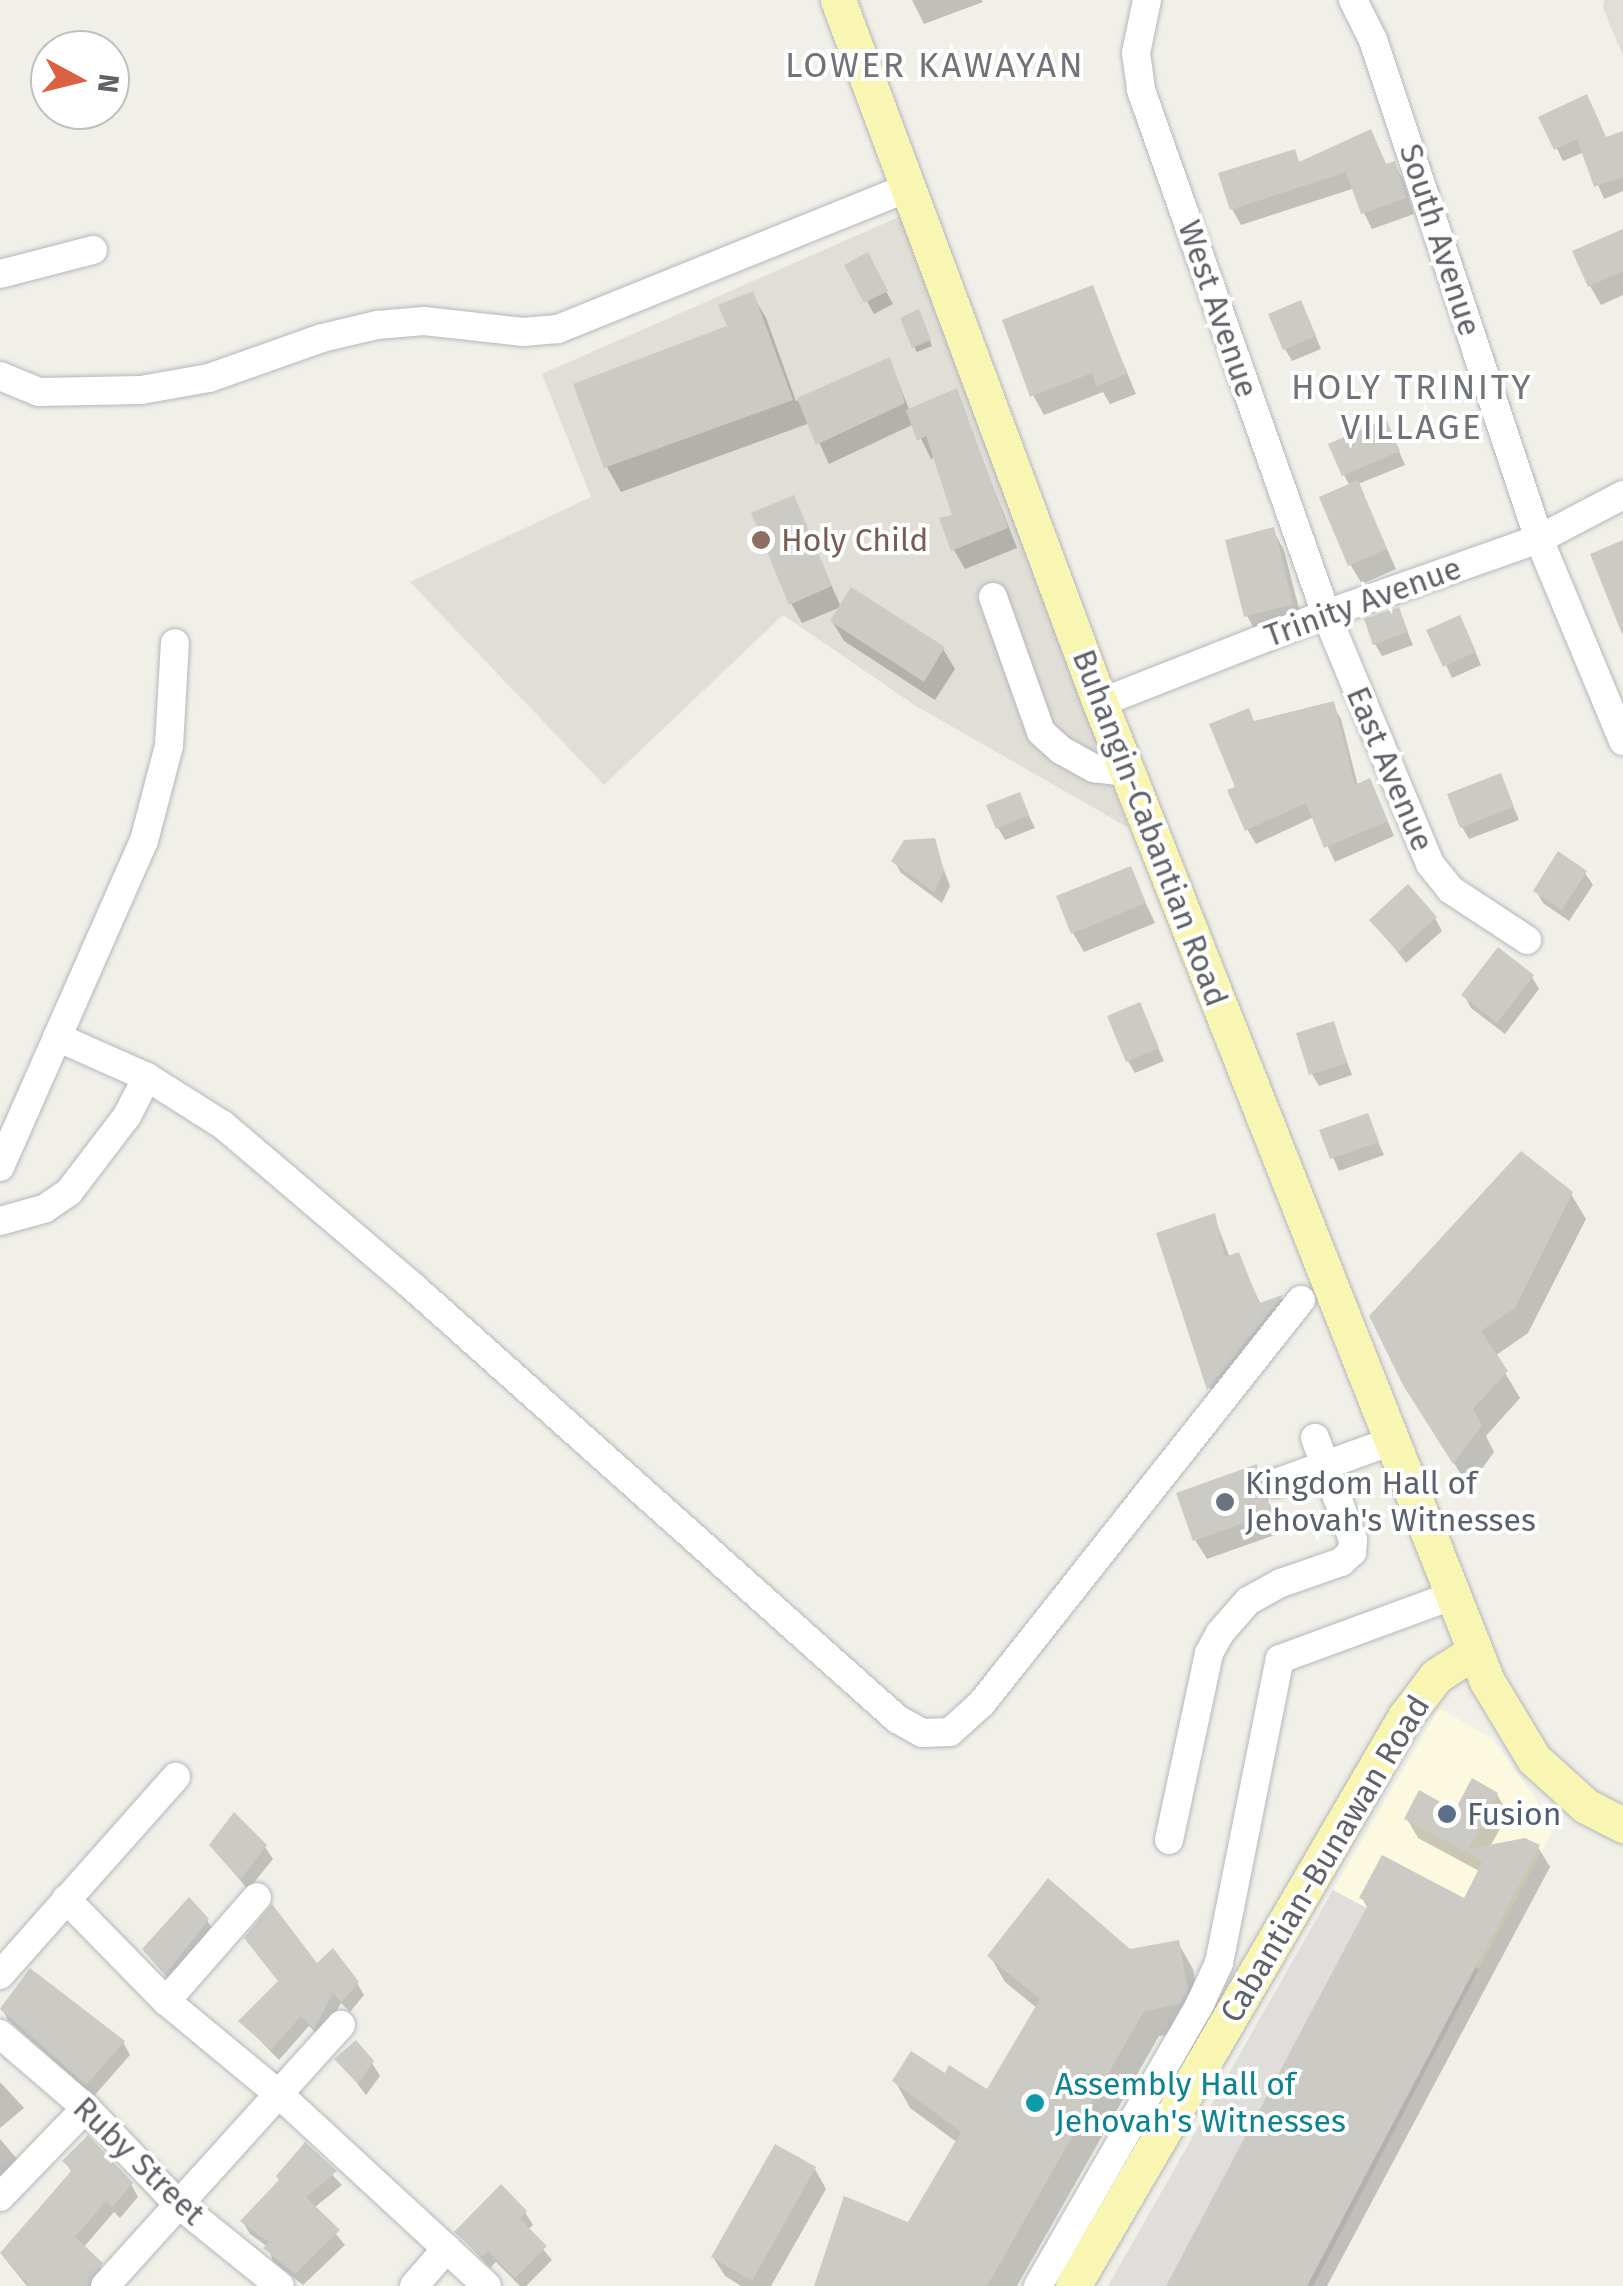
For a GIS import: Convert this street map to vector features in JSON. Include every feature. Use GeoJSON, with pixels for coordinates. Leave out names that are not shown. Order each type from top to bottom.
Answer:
{"type":"FeatureCollection","features":[{"type":"Feature","properties":{"kind":"main road","name":"Buhangin-Cabantian Road"},"geometry":{"type":"LineString","coordinates":[[838,0],[1100,703],[1475,1652]]}},
{"type":"Feature","properties":{"kind":"main road"},"geometry":{"type":"LineString","coordinates":[[1475,1652],[1500,1708],[1534,1758],[1586,1806],[1623,1825]]}},
{"type":"Feature","properties":{"kind":"main road","name":"Cabantian-Bunawan Road"},"geometry":{"type":"LineString","coordinates":[[1074,2286],[1405,1717],[1436,1676],[1475,1652]]}},
{"type":"Feature","properties":{"kind":"street","name":"West Avenue"},"geometry":{"type":"LineString","coordinates":[[1147,0],[1136,53],[1141,90],[1326,614]]}},
{"type":"Feature","properties":{"kind":"street","name":"South Avenue"},"geometry":{"type":"LineString","coordinates":[[1353,0],[1374,40],[1539,538],[1623,742]]}},
{"type":"Feature","properties":{"kind":"street"},"geometry":{"type":"LineString","coordinates":[[0,376],[39,392],[141,390],[208,378],[322,338],[376,324],[424,321],[523,332],[558,329],[910,187]]}},
{"type":"Feature","properties":{"kind":"street"},"geometry":{"type":"LineString","coordinates":[[0,274],[93,250]]}},
{"type":"Feature","properties":{"kind":"street","name":"Trinity Avenue"},"geometry":{"type":"LineString","coordinates":[[1100,703],[1326,614],[1539,538],[1623,494]]}},
{"type":"Feature","properties":{"kind":"street"},"geometry":{"type":"LineString","coordinates":[[992,598],[1041,732],[1061,750],[1094,768],[1127,772]]}},
{"type":"Feature","properties":{"kind":"street","name":"East Avenue"},"geometry":{"type":"LineString","coordinates":[[1326,614],[1430,864],[1450,890],[1528,940]]}},
{"type":"Feature","properties":{"kind":"street"},"geometry":{"type":"LineString","coordinates":[[0,1167],[127,884],[156,801],[173,716],[175,643]]}},
{"type":"Feature","properties":{"kind":"street"},"geometry":{"type":"LineString","coordinates":[[57,1037],[147,1077],[222,1125],[665,1509],[897,1719],[922,1733],[950,1732],[982,1703],[1301,1300]]}},
{"type":"Feature","properties":{"kind":"street"},"geometry":{"type":"LineString","coordinates":[[0,1221],[44,1209],[68,1192],[127,1116],[147,1077]]}},
{"type":"Feature","properties":{"kind":"street"},"geometry":{"type":"LineString","coordinates":[[1170,1840],[1208,1653],[1220,1633],[1248,1600],[1280,1583],[1340,1562],[1352,1552],[1353,1540],[1315,1438]]}},
{"type":"Feature","properties":{"kind":"street"},"geometry":{"type":"LineString","coordinates":[[1276,1483],[1392,1440]]}},
{"type":"Feature","properties":{"kind":"street"},"geometry":{"type":"LineString","coordinates":[[1038,2286],[1219,1963],[1280,1659],[1454,1596]]}},
{"type":"Feature","properties":{"kind":"street"},"geometry":{"type":"LineString","coordinates":[[0,1975],[176,1778]]}},
{"type":"Feature","properties":{"kind":"street"},"geometry":{"type":"LineString","coordinates":[[166,2000],[258,1898]]}},
{"type":"Feature","properties":{"kind":"street"},"geometry":{"type":"LineString","coordinates":[[66,1899],[166,2000],[281,2096],[488,2286]]}},
{"type":"Feature","properties":{"kind":"street"},"geometry":{"type":"LineString","coordinates":[[105,2286],[341,2026]]}},
{"type":"Feature","properties":{"kind":"street","name":"Ruby Street"},"geometry":{"type":"LineString","coordinates":[[0,2034],[86,2108],[177,2203],[280,2286]]}},
{"type":"Feature","properties":{"kind":"street"},"geometry":{"type":"LineString","coordinates":[[0,2197],[86,2108]]}},
{"type":"Feature","properties":{"kind":"street"},"geometry":{"type":"LineString","coordinates":[[414,2286],[447,2248]]}},
{"type":"Feature","properties":{"kind":"shaded area"},"geometry":{"type":"Polygon","coordinates":[[[1604,0],[1623,0],[1623,56],[1603,8],[1604,0]]]}},
{"type":"Feature","properties":{"kind":"shaded area","name":"Holy Child"},"geometry":{"type":"Polygon","coordinates":[[[901,216],[1129,828],[916,706],[783,615],[604,785],[410,582],[591,497],[542,374],[901,216]]]}},
{"type":"Feature","properties":{"kind":"shaded area"},"geometry":{"type":"Polygon","coordinates":[[[1439,1708],[1493,1739],[1555,1826],[1479,1969],[1333,1890],[1439,1708]]]}},
{"type":"Feature","properties":{"kind":"shaded area"},"geometry":{"type":"Polygon","coordinates":[[[1333,1890],[1479,1969],[1313,2286],[1108,2286],[1333,1890]]]}},
{"type":"Feature","properties":{"kind":"building"},"geometry":{"type":"Polygon","coordinates":[[[1587,94],[1606,137],[1623,131],[1623,177],[1594,187],[1577,139],[1554,150],[1538,117],[1587,94]]]}},
{"type":"Feature","properties":{"kind":"building"},"geometry":{"type":"Polygon","coordinates":[[[1371,129],[1386,164],[1395,161],[1407,198],[1361,214],[1346,172],[1230,210],[1218,173],[1295,149],[1299,162],[1371,129]]]}},
{"type":"Feature","properties":{"kind":"building"},"geometry":{"type":"Polygon","coordinates":[[[1623,229],[1623,271],[1588,287],[1572,251],[1623,229]]]}},
{"type":"Feature","properties":{"kind":"building"},"geometry":{"type":"Polygon","coordinates":[[[868,252],[888,291],[864,303],[844,265],[868,252]]]}},
{"type":"Feature","properties":{"kind":"building"},"geometry":{"type":"Polygon","coordinates":[[[1093,285],[1127,374],[1096,386],[1092,373],[1030,397],[1002,320],[1093,285]]]}},
{"type":"Feature","properties":{"kind":"building"},"geometry":{"type":"Polygon","coordinates":[[[753,291],[793,400],[604,468],[573,384],[727,326],[718,305],[753,291]]]}},
{"type":"Feature","properties":{"kind":"building"},"geometry":{"type":"Polygon","coordinates":[[[1301,300],[1316,336],[1283,350],[1268,314],[1301,300]]]}},
{"type":"Feature","properties":{"kind":"building"},"geometry":{"type":"Polygon","coordinates":[[[919,309],[931,340],[912,348],[900,318],[919,309]]]}},
{"type":"Feature","properties":{"kind":"building"},"geometry":{"type":"Polygon","coordinates":[[[890,357],[905,403],[816,445],[797,398],[890,357]]]}},
{"type":"Feature","properties":{"kind":"building"},"geometry":{"type":"Polygon","coordinates":[[[957,388],[1008,528],[951,551],[939,518],[952,515],[926,436],[917,441],[906,410],[957,388]]]}},
{"type":"Feature","properties":{"kind":"building"},"geometry":{"type":"Polygon","coordinates":[[[1386,419],[1400,451],[1342,476],[1328,444],[1386,419]]]}},
{"type":"Feature","properties":{"kind":"building"},"geometry":{"type":"Polygon","coordinates":[[[1358,480],[1387,549],[1348,566],[1319,497],[1358,480]]]}},
{"type":"Feature","properties":{"kind":"building"},"geometry":{"type":"Polygon","coordinates":[[[794,495],[832,586],[789,605],[751,513],[794,495]]]}},
{"type":"Feature","properties":{"kind":"building"},"geometry":{"type":"Polygon","coordinates":[[[1274,527],[1293,604],[1244,617],[1225,540],[1274,527]]]}},
{"type":"Feature","properties":{"kind":"building"},"geometry":{"type":"Polygon","coordinates":[[[1623,540],[1623,634],[1622,634],[1590,554],[1623,540]]]}},
{"type":"Feature","properties":{"kind":"building"},"geometry":{"type":"Polygon","coordinates":[[[851,587],[945,647],[924,682],[830,621],[851,587]]]}},
{"type":"Feature","properties":{"kind":"building"},"geometry":{"type":"Polygon","coordinates":[[[1399,607],[1408,632],[1373,645],[1364,619],[1399,607]]]}},
{"type":"Feature","properties":{"kind":"building"},"geometry":{"type":"Polygon","coordinates":[[[1460,615],[1476,652],[1443,667],[1426,630],[1460,615]]]}},
{"type":"Feature","properties":{"kind":"building"},"geometry":{"type":"Polygon","coordinates":[[[1334,701],[1355,785],[1370,778],[1388,821],[1324,848],[1306,803],[1245,831],[1227,790],[1235,787],[1209,724],[1249,708],[1254,721],[1334,701]]]}},
{"type":"Feature","properties":{"kind":"building"},"geometry":{"type":"Polygon","coordinates":[[[1501,773],[1514,807],[1460,828],[1447,794],[1501,773]]]}},
{"type":"Feature","properties":{"kind":"building"},"geometry":{"type":"Polygon","coordinates":[[[1020,792],[1029,815],[996,829],[986,805],[1020,792]]]}},
{"type":"Feature","properties":{"kind":"building"},"geometry":{"type":"Polygon","coordinates":[[[935,838],[944,871],[934,892],[891,861],[904,840],[935,838]]]}},
{"type":"Feature","properties":{"kind":"building"},"geometry":{"type":"Polygon","coordinates":[[[1558,851],[1587,871],[1562,910],[1533,891],[1558,851]]]}},
{"type":"Feature","properties":{"kind":"building"},"geometry":{"type":"Polygon","coordinates":[[[1131,866],[1146,903],[1071,934],[1056,896],[1131,866]]]}},
{"type":"Feature","properties":{"kind":"building"},"geometry":{"type":"Polygon","coordinates":[[[1408,884],[1437,917],[1398,952],[1369,920],[1408,884]]]}},
{"type":"Feature","properties":{"kind":"building"},"geometry":{"type":"Polygon","coordinates":[[[1498,947],[1534,975],[1497,1023],[1461,995],[1498,947]]]}},
{"type":"Feature","properties":{"kind":"building"},"geometry":{"type":"Polygon","coordinates":[[[1140,1002],[1159,1048],[1126,1062],[1107,1016],[1140,1002]]]}},
{"type":"Feature","properties":{"kind":"building"},"geometry":{"type":"Polygon","coordinates":[[[1334,1021],[1347,1063],[1309,1075],[1296,1033],[1334,1021]]]}},
{"type":"Feature","properties":{"kind":"building"},"geometry":{"type":"Polygon","coordinates":[[[1368,1113],[1379,1142],[1330,1159],[1319,1130],[1368,1113]]]}},
{"type":"Feature","properties":{"kind":"building"},"geometry":{"type":"Polygon","coordinates":[[[1521,1151],[1573,1192],[1515,1308],[1481,1331],[1508,1371],[1473,1409],[1482,1425],[1453,1464],[1403,1385],[1369,1316],[1521,1151]]]}},
{"type":"Feature","properties":{"kind":"building"},"geometry":{"type":"Polygon","coordinates":[[[1215,1213],[1225,1257],[1239,1252],[1259,1303],[1283,1295],[1207,1390],[1156,1233],[1215,1213]]]}},
{"type":"Feature","properties":{"kind":"building","name":"Kingdom Hall of Jehovah's Witnesses"},"geometry":{"type":"Polygon","coordinates":[[[1257,1464],[1259,1488],[1275,1512],[1193,1541],[1176,1493],[1257,1464]]]}},
{"type":"Feature","properties":{"kind":"building"},"geometry":{"type":"Polygon","coordinates":[[[1472,1778],[1498,1793],[1468,1849],[1525,1838],[1540,1845],[1307,2286],[1166,2286],[1369,1903],[1359,1898],[1382,1855],[1464,1898],[1483,1861],[1404,1819],[1419,1790],[1455,1810],[1472,1778]]]}},
{"type":"Feature","properties":{"kind":"building"},"geometry":{"type":"Polygon","coordinates":[[[234,1812],[267,1845],[240,1880],[209,1845],[234,1812]]]}},
{"type":"Feature","properties":{"kind":"building","name":"Assembly Hall of Jehovah's Witnesses"},"geometry":{"type":"Polygon","coordinates":[[[1048,1878],[1130,1949],[1179,1940],[1188,1989],[1180,2004],[1144,2011],[987,2286],[814,2286],[844,2196],[908,2222],[961,2132],[892,2081],[911,2051],[945,2073],[949,2065],[987,2089],[1040,1999],[987,1956],[1048,1878]]]}},
{"type":"Feature","properties":{"kind":"building"},"geometry":{"type":"Polygon","coordinates":[[[189,1897],[209,1919],[165,1975],[142,1949],[189,1897]]]}},
{"type":"Feature","properties":{"kind":"building"},"geometry":{"type":"Polygon","coordinates":[[[272,1904],[317,1963],[333,1948],[359,1982],[342,2002],[333,1993],[314,2029],[301,2016],[271,2050],[238,2021],[278,1981],[244,1938],[272,1904]]]}},
{"type":"Feature","properties":{"kind":"building"},"geometry":{"type":"Polygon","coordinates":[[[30,1968],[125,2041],[86,2085],[0,2009],[30,1968]]]}},
{"type":"Feature","properties":{"kind":"building"},"geometry":{"type":"Polygon","coordinates":[[[356,2040],[374,2061],[358,2084],[334,2059],[356,2040]]]}},
{"type":"Feature","properties":{"kind":"building"},"geometry":{"type":"Polygon","coordinates":[[[88,2135],[133,2183],[112,2207],[106,2201],[75,2237],[103,2263],[88,2286],[30,2286],[0,2253],[72,2170],[62,2161],[88,2135]]]}},
{"type":"Feature","properties":{"kind":"building"},"geometry":{"type":"Polygon","coordinates":[[[305,2142],[337,2171],[306,2197],[340,2230],[295,2274],[263,2248],[269,2242],[240,2221],[279,2180],[276,2176],[305,2142]]]}},
{"type":"Feature","properties":{"kind":"building"},"geometry":{"type":"Polygon","coordinates":[[[775,2144],[816,2167],[752,2281],[711,2257],[775,2144]]]}},
{"type":"Feature","properties":{"kind":"building"},"geometry":{"type":"Polygon","coordinates":[[[501,2184],[527,2211],[520,2219],[547,2246],[515,2278],[488,2251],[482,2257],[454,2232],[501,2184]]]}},
{"type":"Feature","properties":{"kind":"place","name":"Holy Child"},"geometry":{"type":"Point","coordinates":[761,540]}},
{"type":"Feature","properties":{"kind":"place","name":"Kingdom Hall of Jehovah's Witnesses"},"geometry":{"type":"Point","coordinates":[1225,1502]}},
{"type":"Feature","properties":{"kind":"place","name":"Fusion"},"geometry":{"type":"Point","coordinates":[1447,1814]}},
{"type":"Feature","properties":{"kind":"place","name":"Assembly Hall of Jehovah's Witnesses"},"geometry":{"type":"Point","coordinates":[1035,2103]}},
{"type":"Feature","properties":{"kind":"district","name":"LOWER KAWAYAN"},"geometry":{"type":"Point","coordinates":[935,65]}},
{"type":"Feature","properties":{"kind":"district","name":"HOLY TRINITY VILLAGE"},"geometry":{"type":"Point","coordinates":[1412,407]}}]}
